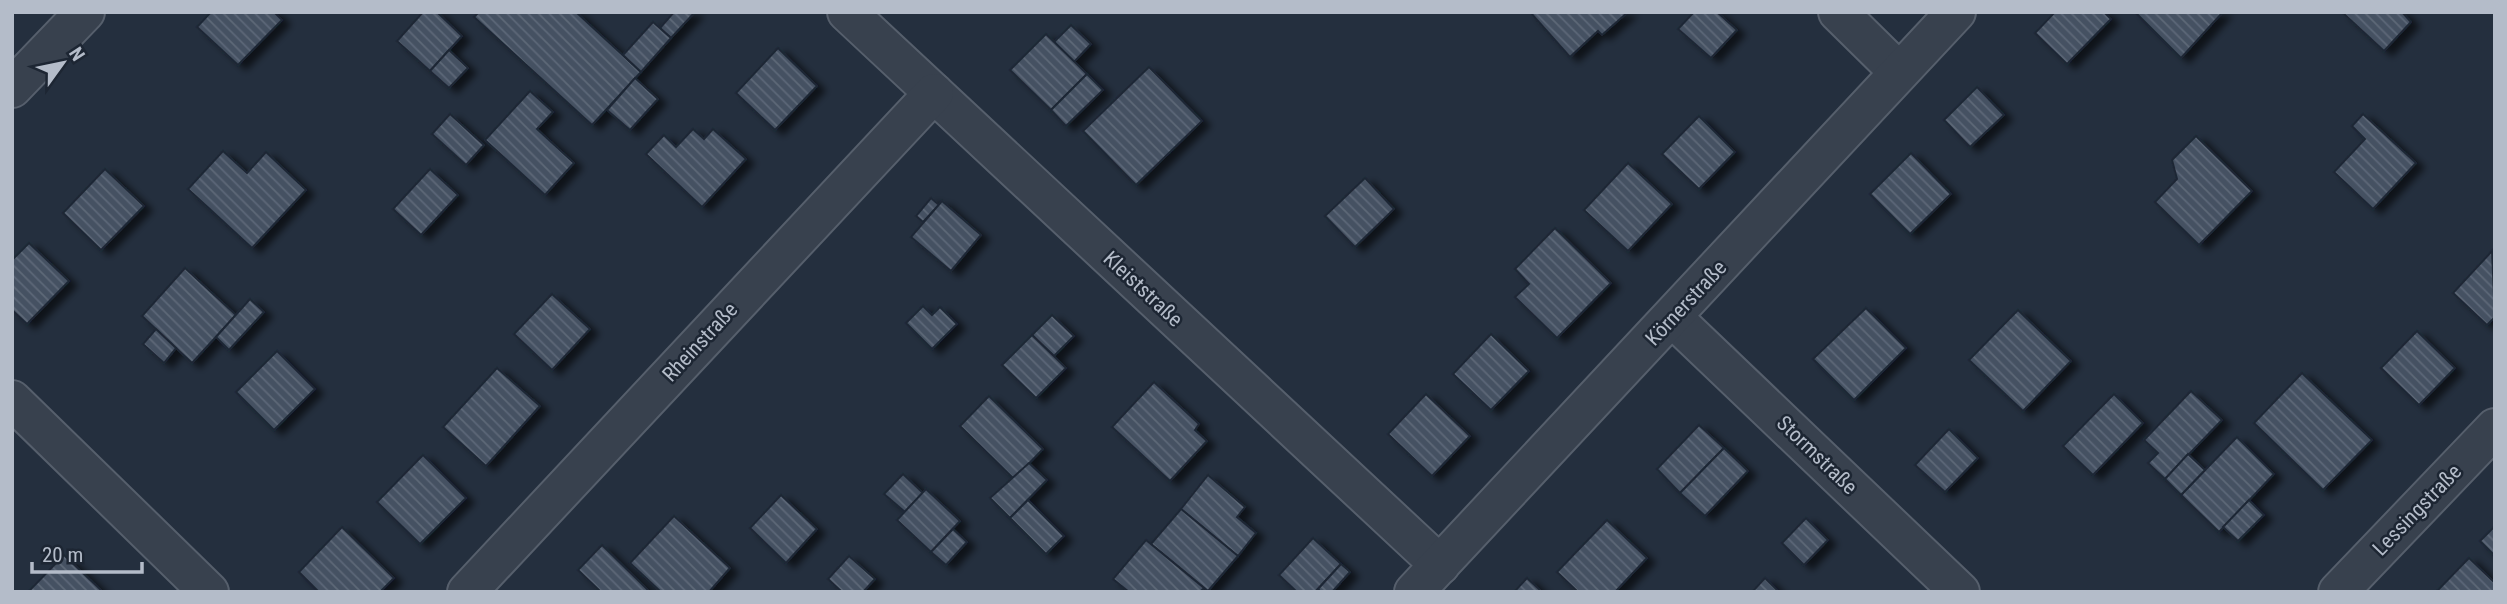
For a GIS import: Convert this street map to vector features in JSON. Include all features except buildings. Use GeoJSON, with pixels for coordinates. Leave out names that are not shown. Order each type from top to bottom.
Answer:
{"type":"FeatureCollection","features":[{"type":"Feature","properties":{"kind":"street"},"geometry":{"type":"LineString","coordinates":[[12,88],[85,12]]}},
{"type":"Feature","properties":{"kind":"street","name":"Kleiststraße"},"geometry":{"type":"LineString","coordinates":[[847,12],[934,93],[1427,578]]}},
{"type":"Feature","properties":{"kind":"street"},"geometry":{"type":"LineString","coordinates":[[1838,12],[1898,71]]}},
{"type":"Feature","properties":{"kind":"street","name":"Körnerstraße"},"geometry":{"type":"LineString","coordinates":[[1427,578],[1673,318],[1898,71],[1956,12]]}},
{"type":"Feature","properties":{"kind":"street","name":"Rheinstraße"},"geometry":{"type":"LineString","coordinates":[[467,592],[934,93]]}},
{"type":"Feature","properties":{"kind":"street","name":"Stormstraße"},"geometry":{"type":"LineString","coordinates":[[1673,318],[1960,592]]}},
{"type":"Feature","properties":{"kind":"street"},"geometry":{"type":"LineString","coordinates":[[12,400],[209,592]]}},
{"type":"Feature","properties":{"kind":"street","name":"Lessingstraße"},"geometry":{"type":"LineString","coordinates":[[2338,592],[2495,428]]}}]}
